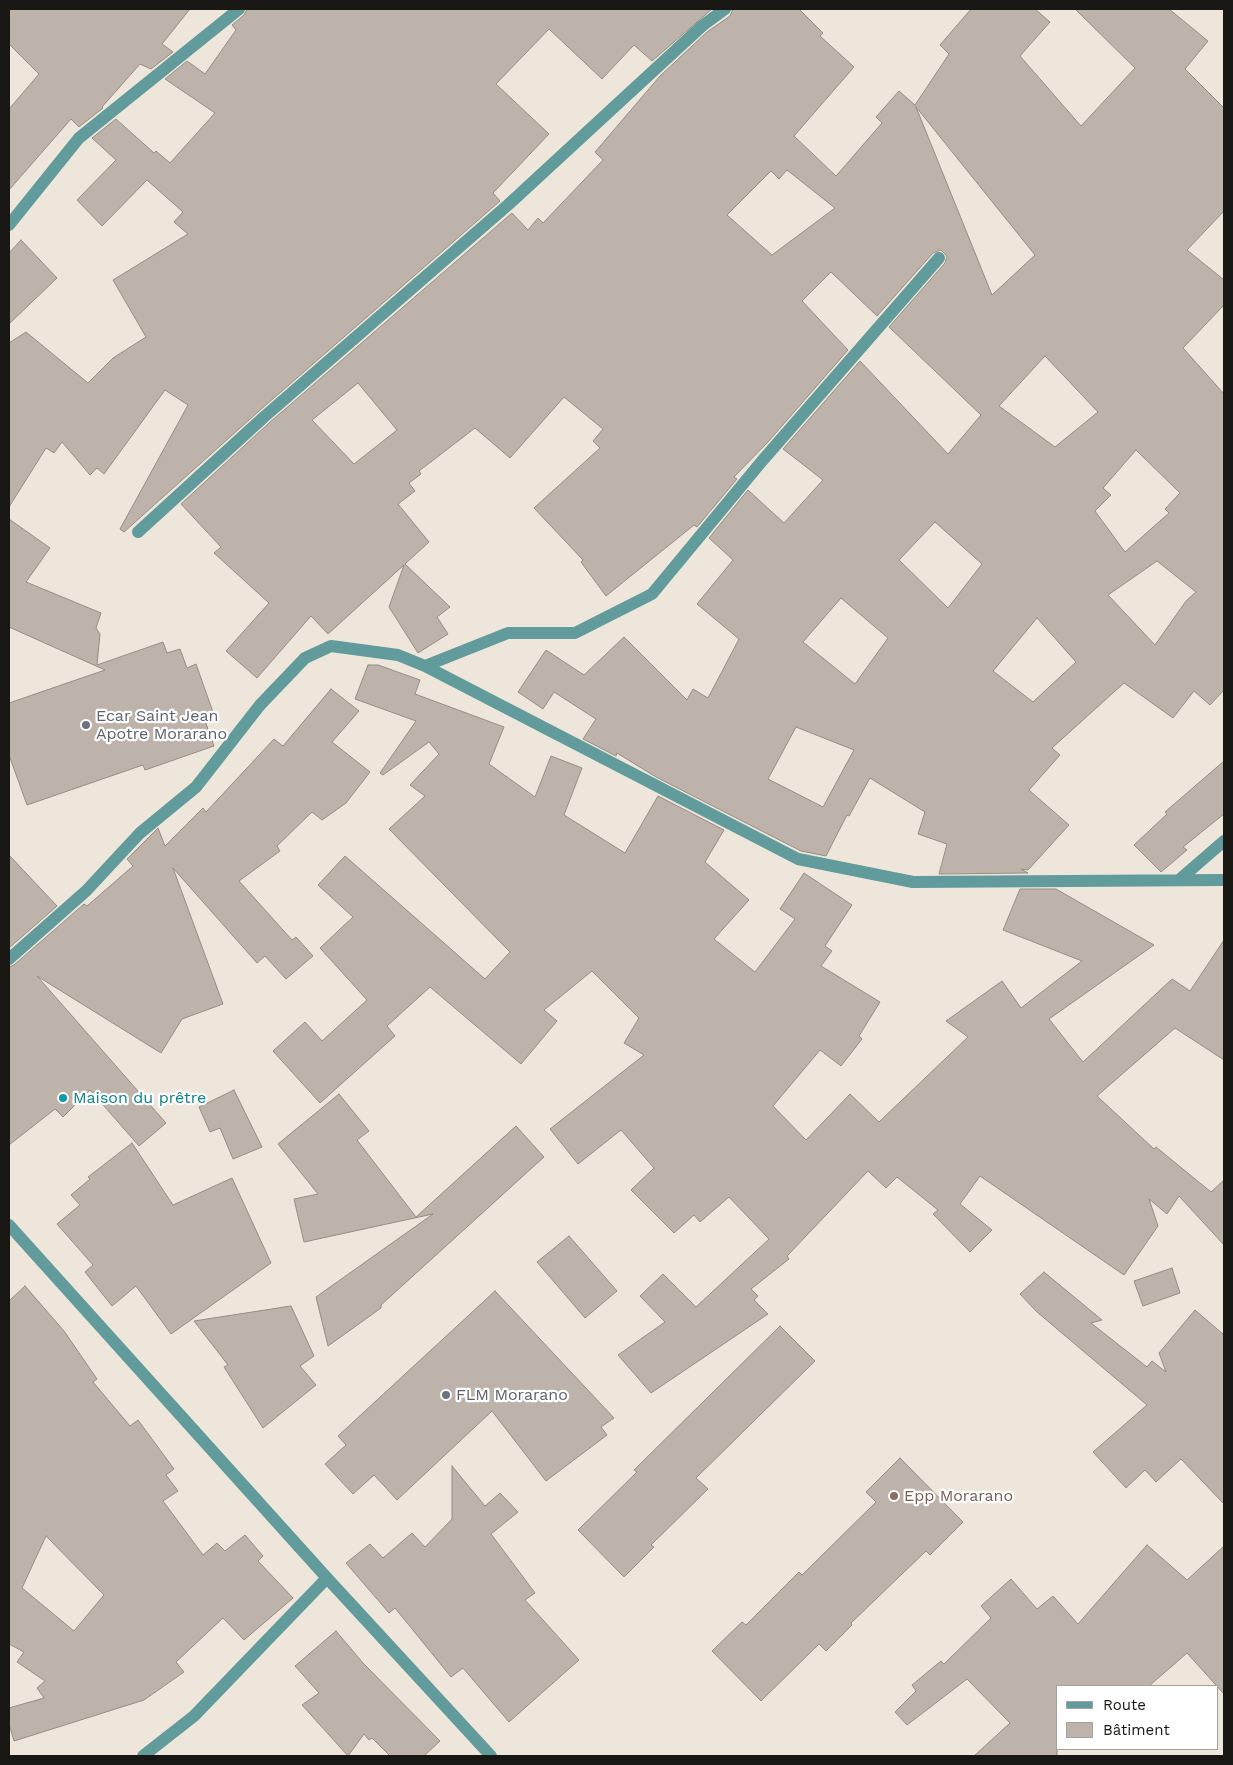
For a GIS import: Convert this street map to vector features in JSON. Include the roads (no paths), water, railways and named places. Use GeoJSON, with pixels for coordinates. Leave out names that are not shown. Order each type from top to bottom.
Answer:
{"type":"FeatureCollection","features":[{"type":"Feature","properties":{"kind":"street"},"geometry":{"type":"LineString","coordinates":[[9,225],[79,138],[239,9]]}},
{"type":"Feature","properties":{"kind":"street"},"geometry":{"type":"LineString","coordinates":[[138,532],[264,417],[509,204],[702,26],[724,9]]}},
{"type":"Feature","properties":{"kind":"street"},"geometry":{"type":"LineString","coordinates":[[425,666],[508,633],[574,633],[652,594],[762,461],[939,258]]}},
{"type":"Feature","properties":{"kind":"street"},"geometry":{"type":"LineString","coordinates":[[9,959],[86,891],[140,833],[196,787],[260,706],[305,658],[331,646],[398,655],[425,666],[798,859],[913,882],[1224,880]]}},
{"type":"Feature","properties":{"kind":"street"},"geometry":{"type":"LineString","coordinates":[[1179,880],[1224,841]]}},
{"type":"Feature","properties":{"kind":"street"},"geometry":{"type":"LineString","coordinates":[[9,1225],[327,1578],[491,1756]]}},
{"type":"Feature","properties":{"kind":"street"},"geometry":{"type":"LineString","coordinates":[[143,1756],[194,1716],[327,1578]]}},
{"type":"Feature","properties":{"kind":"place","name":"Ecar Saint Jean Apotre Morarano"},"geometry":{"type":"Point","coordinates":[86,725]}},
{"type":"Feature","properties":{"kind":"place","name":"Maison du prêtre"},"geometry":{"type":"Point","coordinates":[63,1098]}},
{"type":"Feature","properties":{"kind":"place","name":"FLM Morarano"},"geometry":{"type":"Point","coordinates":[446,1395]}},
{"type":"Feature","properties":{"kind":"place","name":"Epp Morarano"},"geometry":{"type":"Point","coordinates":[894,1496]}}]}
